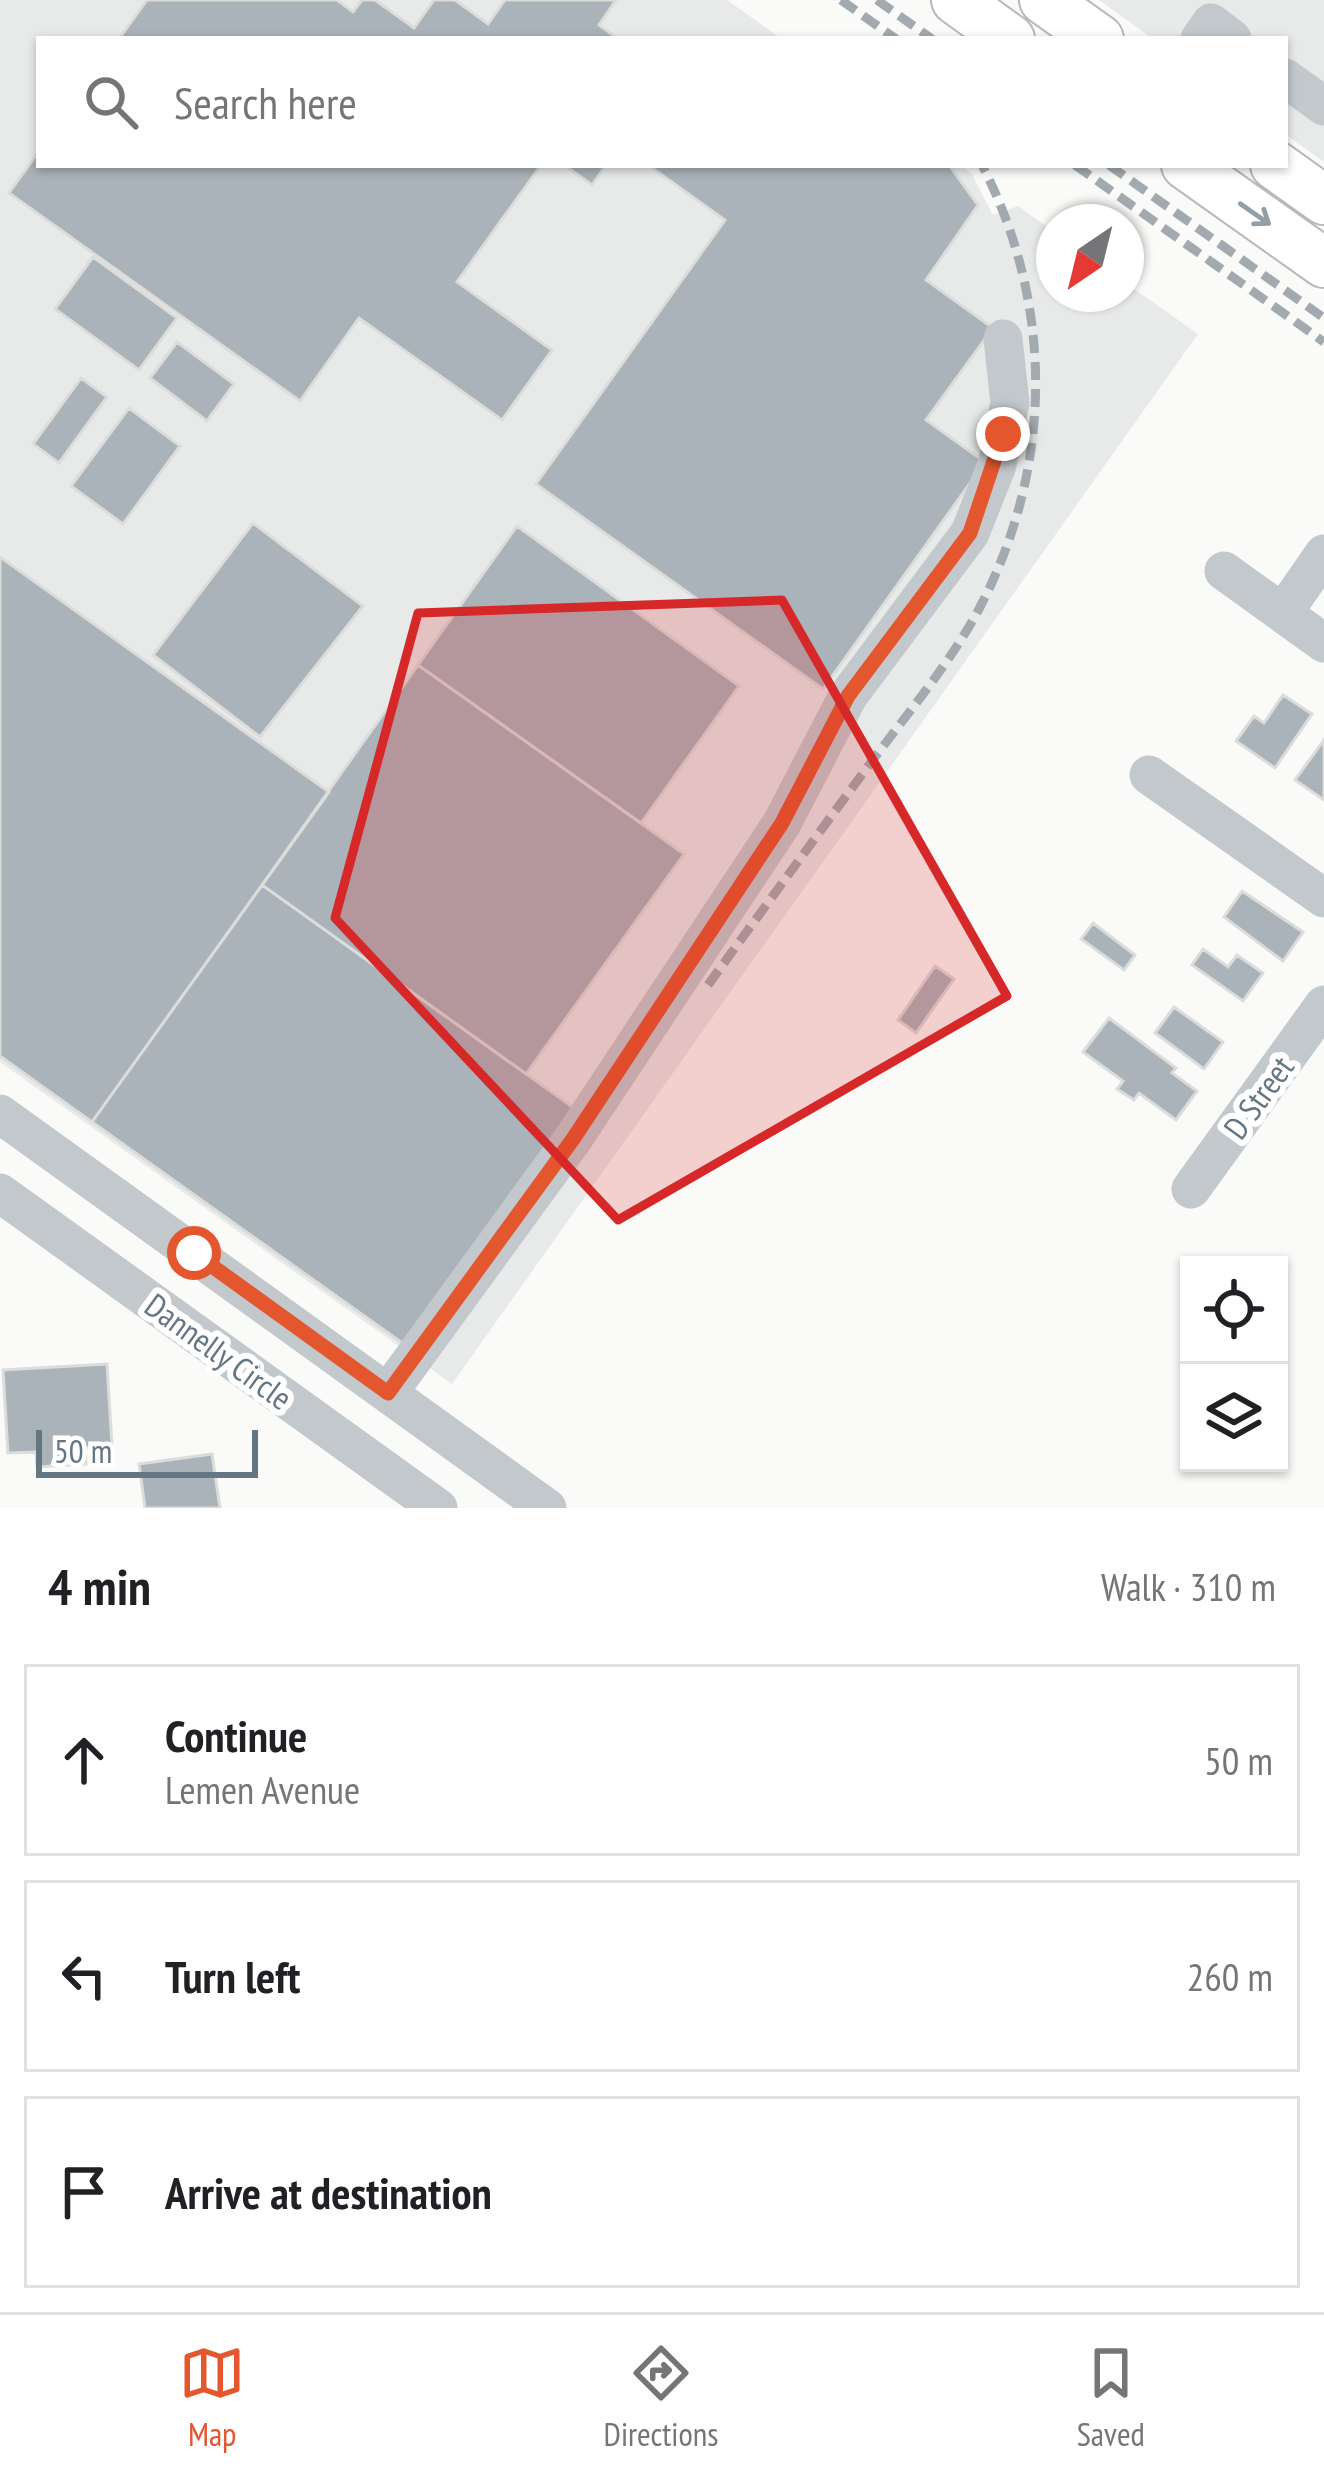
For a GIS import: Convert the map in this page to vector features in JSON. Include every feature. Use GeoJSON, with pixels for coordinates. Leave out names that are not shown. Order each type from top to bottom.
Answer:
{"type":"FeatureCollection","features":[{"type":"Feature","properties":{"kind":"main road"},"geometry":{"type":"LineString","coordinates":[[956,0],[1006,36]]}},
{"type":"Feature","properties":{"kind":"main road"},"geometry":{"type":"LineString","coordinates":[[1044,0],[1095,36]]}},
{"type":"Feature","properties":{"kind":"main road"},"geometry":{"type":"LineString","coordinates":[[1190,168],[1324,263]]}},
{"type":"Feature","properties":{"kind":"main road"},"geometry":{"type":"LineString","coordinates":[[1279,168],[1324,200]]}},
{"type":"Feature","properties":{"kind":"street"},"geometry":{"type":"LineString","coordinates":[[1202,36],[1211,23],[1228,36]]}},
{"type":"Feature","properties":{"kind":"street"},"geometry":{"type":"LineString","coordinates":[[1288,80],[1324,106]]}},
{"type":"Feature","properties":{"kind":"street"},"geometry":{"type":"LineString","coordinates":[[388,1393],[573,1139],[782,823],[848,696],[970,533],[997,465],[1010,403],[1004,339]]}},
{"type":"Feature","properties":{"kind":"street"},"geometry":{"type":"LineString","coordinates":[[1282,613],[1324,554]]}},
{"type":"Feature","properties":{"kind":"street"},"geometry":{"type":"LineString","coordinates":[[1224,571],[1324,643]]}},
{"type":"Feature","properties":{"kind":"street"},"geometry":{"type":"LineString","coordinates":[[1149,775],[1324,898]]}},
{"type":"Feature","properties":{"kind":"street","name":"D Street"},"geometry":{"type":"LineString","coordinates":[[1191,1189],[1324,1005]]}},
{"type":"Feature","properties":{"kind":"street"},"geometry":{"type":"LineString","coordinates":[[0,1114],[547,1508]]}},
{"type":"Feature","properties":{"kind":"street","name":"Dannelly Circle"},"geometry":{"type":"LineString","coordinates":[[0,1193],[438,1508]]}},
{"type":"Feature","properties":{"kind":"highlighted area"},"geometry":{"type":"Polygon","coordinates":[[[782,600],[1007,996],[618,1220],[335,918],[418,613],[782,600]]]}},
{"type":"Feature","properties":{"kind":"shaded area"},"geometry":{"type":"Polygon","coordinates":[[[0,0],[727,0],[778,36],[36,36],[36,168],[964,168],[972,174],[993,215],[1018,206],[1036,219],[1036,312],[1144,312],[1144,296],[1198,334],[452,1384],[0,1062],[0,0]]]}},
{"type":"Feature","properties":{"kind":"shaded area"},"geometry":{"type":"Polygon","coordinates":[[[1099,0],[1324,0],[1324,162],[1288,136],[1288,36],[1149,36],[1099,0]]]}},
{"type":"Feature","properties":{"kind":"building"},"geometry":{"type":"Polygon","coordinates":[[[147,0],[337,0],[353,12],[362,0],[375,0],[414,28],[434,0],[455,0],[488,24],[505,0],[616,0],[599,25],[614,36],[121,36],[147,0]]]}},
{"type":"Feature","properties":{"kind":"building"},"geometry":{"type":"Polygon","coordinates":[[[36,155],[36,168],[539,168],[457,282],[552,350],[502,420],[359,318],[300,401],[9,193],[36,155]]]}},
{"type":"Feature","properties":{"kind":"building"},"geometry":{"type":"Polygon","coordinates":[[[568,168],[604,168],[592,185],[568,168]]]}},
{"type":"Feature","properties":{"kind":"building"},"geometry":{"type":"Polygon","coordinates":[[[652,168],[951,168],[978,205],[926,280],[993,328],[926,420],[985,462],[823,689],[536,484],[725,220],[652,168]]]}},
{"type":"Feature","properties":{"kind":"building"},"geometry":{"type":"Polygon","coordinates":[[[93,257],[177,318],[139,370],[55,309],[93,257]]]}},
{"type":"Feature","properties":{"kind":"building"},"geometry":{"type":"Polygon","coordinates":[[[177,342],[234,384],[207,421],[150,378],[177,342]]]}},
{"type":"Feature","properties":{"kind":"building"},"geometry":{"type":"Polygon","coordinates":[[[81,378],[107,397],[59,463],[33,444],[81,378]]]}},
{"type":"Feature","properties":{"kind":"building"},"geometry":{"type":"Polygon","coordinates":[[[129,408],[180,446],[123,524],[71,486],[129,408]]]}},
{"type":"Feature","properties":{"kind":"building"},"geometry":{"type":"Polygon","coordinates":[[[253,523],[363,606],[260,737],[153,655],[253,523]]]}},
{"type":"Feature","properties":{"kind":"building"},"geometry":{"type":"Polygon","coordinates":[[[517,526],[739,686],[641,823],[418,665],[517,526]]]}},
{"type":"Feature","properties":{"kind":"building"},"geometry":{"type":"Polygon","coordinates":[[[0,557],[329,792],[92,1122],[0,1056],[0,557]]]}},
{"type":"Feature","properties":{"kind":"building"},"geometry":{"type":"Polygon","coordinates":[[[418,665],[684,854],[526,1074],[262,885],[418,665]]]}},
{"type":"Feature","properties":{"kind":"building"},"geometry":{"type":"Polygon","coordinates":[[[1283,695],[1312,714],[1275,768],[1236,741],[1254,716],[1264,723],[1283,695]]]}},
{"type":"Feature","properties":{"kind":"building"},"geometry":{"type":"Polygon","coordinates":[[[1324,740],[1324,800],[1295,780],[1324,740]]]}},
{"type":"Feature","properties":{"kind":"building"},"geometry":{"type":"Polygon","coordinates":[[[262,885],[574,1108],[405,1345],[92,1122],[262,885]]]}},
{"type":"Feature","properties":{"kind":"building"},"geometry":{"type":"Polygon","coordinates":[[[1242,891],[1303,932],[1283,961],[1224,917],[1242,891]]]}},
{"type":"Feature","properties":{"kind":"building"},"geometry":{"type":"Polygon","coordinates":[[[1093,923],[1135,955],[1124,970],[1081,939],[1093,923]]]}},
{"type":"Feature","properties":{"kind":"building"},"geometry":{"type":"Polygon","coordinates":[[[1203,949],[1228,967],[1237,955],[1263,973],[1243,1001],[1192,965],[1203,949]]]}},
{"type":"Feature","properties":{"kind":"building"},"geometry":{"type":"Polygon","coordinates":[[[935,966],[954,979],[916,1033],[898,1020],[935,966]]]}},
{"type":"Feature","properties":{"kind":"building"},"geometry":{"type":"Polygon","coordinates":[[[1174,1007],[1223,1042],[1204,1069],[1155,1033],[1174,1007]]]}},
{"type":"Feature","properties":{"kind":"building"},"geometry":{"type":"Polygon","coordinates":[[[1109,1018],[1176,1068],[1172,1073],[1197,1091],[1176,1120],[1139,1093],[1134,1100],[1117,1089],[1123,1081],[1083,1052],[1109,1018]]]}},
{"type":"Feature","properties":{"kind":"building"},"geometry":{"type":"Polygon","coordinates":[[[107,1364],[112,1446],[85,1448],[86,1464],[37,1467],[36,1452],[8,1453],[3,1370],[107,1364]]]}},
{"type":"Feature","properties":{"kind":"building"},"geometry":{"type":"Polygon","coordinates":[[[212,1454],[220,1508],[145,1508],[139,1464],[212,1454]]]}},
{"type":"Feature","properties":{"kind":"railway"},"geometry":{"type":"LineString","coordinates":[[841,0],[892,36]]}},
{"type":"Feature","properties":{"kind":"railway"},"geometry":{"type":"LineString","coordinates":[[877,0],[928,36]]}},
{"type":"Feature","properties":{"kind":"railway"},"geometry":{"type":"LineString","coordinates":[[708,985],[941,670],[979,609],[1003,555],[1021,500],[1036,387],[1023,274],[983,168]]}},
{"type":"Feature","properties":{"kind":"railway"},"geometry":{"type":"LineString","coordinates":[[1079,168],[1324,342]]}},
{"type":"Feature","properties":{"kind":"railway"},"geometry":{"type":"LineString","coordinates":[[1113,168],[1324,318]]}},
{"type":"Feature","properties":{"kind":"route"},"geometry":{"type":"LineString","coordinates":[[194,1253],[388,1393],[573,1139],[782,823],[848,696],[970,533],[997,465],[1003,434]]}}]}
